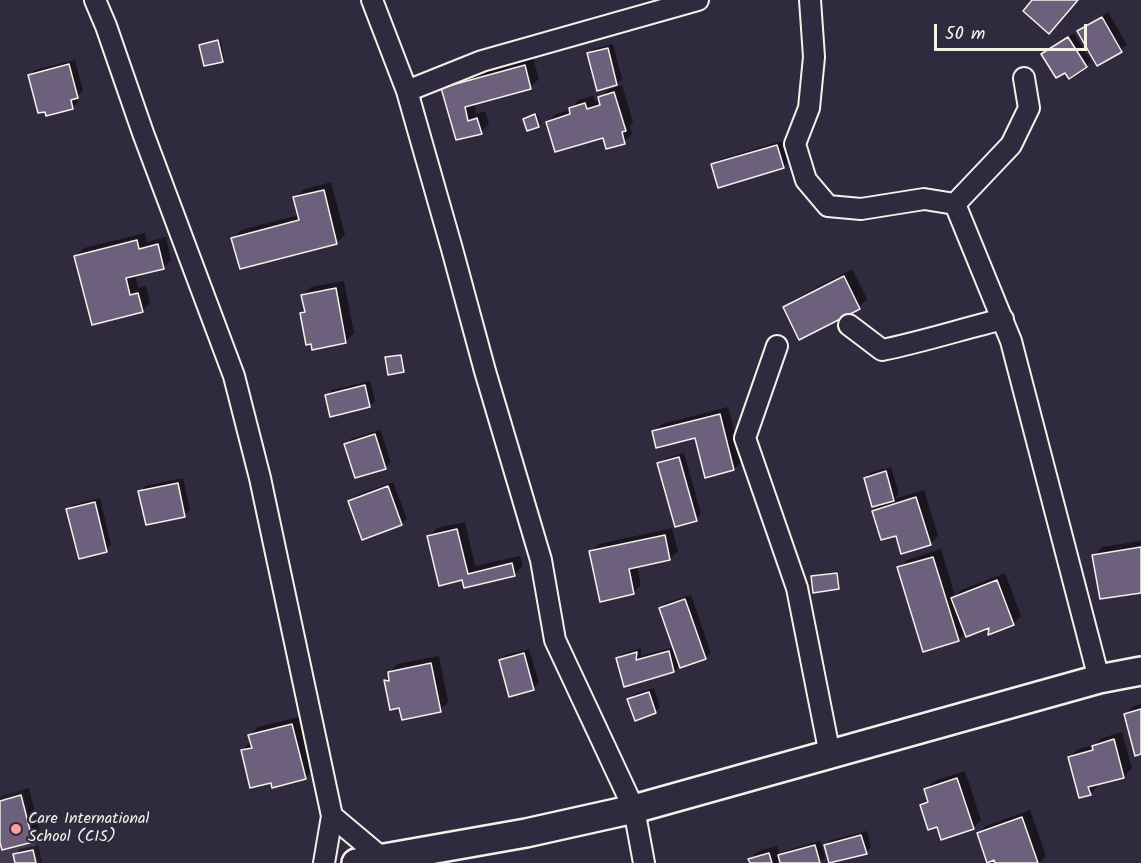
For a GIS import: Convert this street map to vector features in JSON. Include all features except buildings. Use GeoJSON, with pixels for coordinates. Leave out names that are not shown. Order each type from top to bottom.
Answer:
{"type":"FeatureCollection","features":[{"type":"Feature","properties":{"kind":"street"},"geometry":{"type":"LineString","coordinates":[[95,0],[234,376],[260,478],[333,816],[324,863]]}},
{"type":"Feature","properties":{"kind":"street"},"geometry":{"type":"LineString","coordinates":[[372,0],[407,91],[540,560],[555,640],[634,809],[644,863]]}},
{"type":"Feature","properties":{"kind":"street"},"geometry":{"type":"LineString","coordinates":[[407,91],[482,61],[698,0]]}},
{"type":"Feature","properties":{"kind":"street"},"geometry":{"type":"LineString","coordinates":[[810,0],[814,57],[809,108],[795,144],[806,180],[828,206],[861,208],[924,199],[955,204]]}},
{"type":"Feature","properties":{"kind":"street"},"geometry":{"type":"LineString","coordinates":[[955,204],[1011,145],[1029,108],[1024,78]]}},
{"type":"Feature","properties":{"kind":"street"},"geometry":{"type":"LineString","coordinates":[[955,204],[1011,341],[1100,679]]}},
{"type":"Feature","properties":{"kind":"street"},"geometry":{"type":"LineString","coordinates":[[849,325],[882,350],[914,344],[947,332],[1002,319]]}},
{"type":"Feature","properties":{"kind":"street"},"geometry":{"type":"LineString","coordinates":[[777,346],[745,438],[797,588],[830,755]]}},
{"type":"Feature","properties":{"kind":"street"},"geometry":{"type":"LineString","coordinates":[[356,863],[526,833],[634,809],[1100,679],[1141,671]]}},
{"type":"Feature","properties":{"kind":"street"},"geometry":{"type":"LineString","coordinates":[[333,816],[382,858]]}},
{"type":"Feature","properties":{"kind":"shaded area","name":"Care International School (CIS)"},"geometry":{"type":"Polygon","coordinates":[[[23,790],[41,863],[0,863],[0,796],[23,790]]]}},
{"type":"Feature","properties":{"kind":"place","name":"Care International School (CIS)"},"geometry":{"type":"Point","coordinates":[16,829]}}]}
